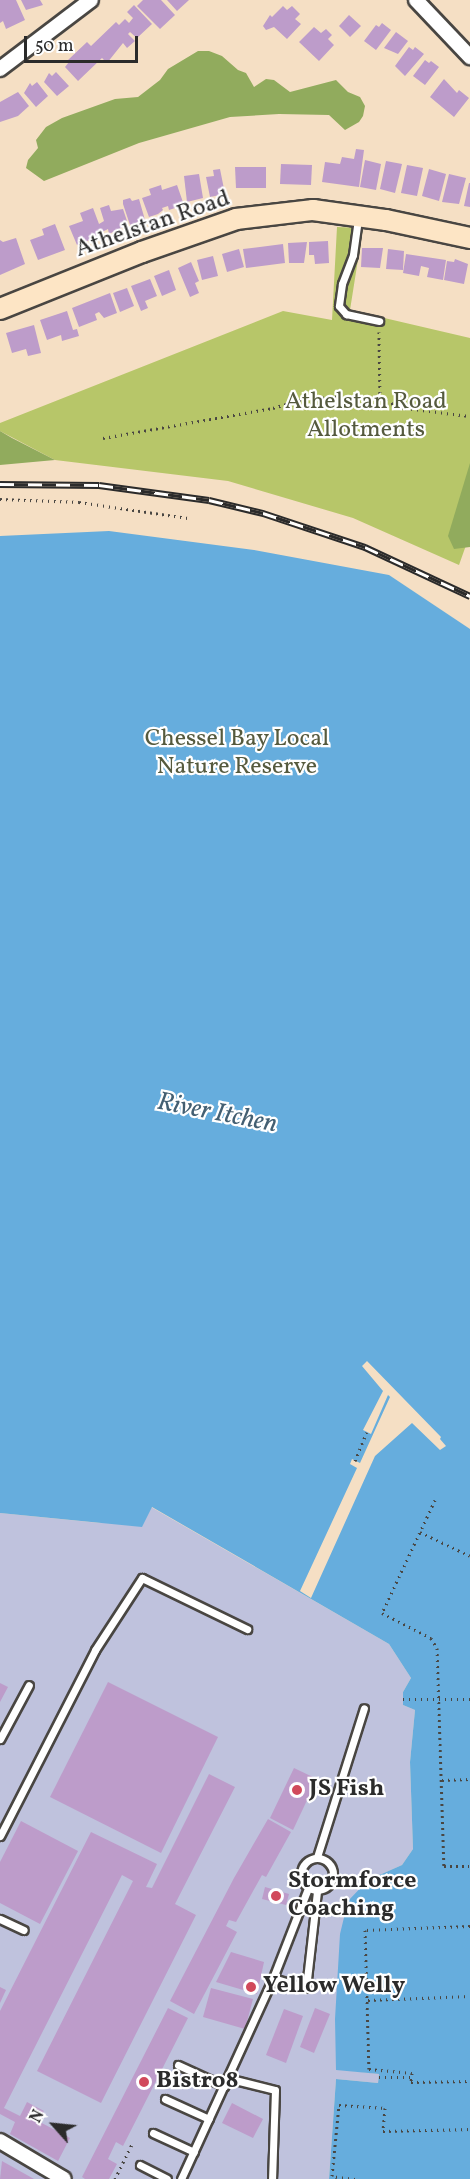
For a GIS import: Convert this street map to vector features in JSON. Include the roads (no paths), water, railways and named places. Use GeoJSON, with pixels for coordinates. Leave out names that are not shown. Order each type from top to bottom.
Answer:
{"type":"FeatureCollection","features":[{"type":"Feature","properties":{"kind":"street"},"geometry":{"type":"LineString","coordinates":[[0,69],[91,0]]}},
{"type":"Feature","properties":{"kind":"street"},"geometry":{"type":"LineString","coordinates":[[416,0],[470,57]]}},
{"type":"Feature","properties":{"kind":"street","name":"Athelstan Road"},"geometry":{"type":"LineString","coordinates":[[0,309],[142,252],[236,219],[313,210],[359,216],[470,238]]}},
{"type":"Feature","properties":{"kind":"street"},"geometry":{"type":"LineString","coordinates":[[0,2141],[64,2179]]}},
{"type":"Feature","properties":{"kind":"lane"},"geometry":{"type":"LineString","coordinates":[[359,216],[353,255],[342,284],[339,306],[346,314],[379,321]]}},
{"type":"Feature","properties":{"kind":"lane"},"geometry":{"type":"LineString","coordinates":[[0,1836],[95,1650],[142,1578],[247,1629]]}},
{"type":"Feature","properties":{"kind":"lane"},"geometry":{"type":"LineString","coordinates":[[0,1739],[29,1685]]}},
{"type":"Feature","properties":{"kind":"lane"},"geometry":{"type":"LineString","coordinates":[[317,1857],[364,1708]]}},
{"type":"Feature","properties":{"kind":"lane"},"geometry":{"type":"LineString","coordinates":[[317,1857],[329,1862],[334,1874],[329,1886],[317,1891],[308,1888],[302,1880],[302,1869],[308,1860],[317,1857]]}},
{"type":"Feature","properties":{"kind":"lane"},"geometry":{"type":"LineString","coordinates":[[181,2179],[273,1978],[308,1888]]}},
{"type":"Feature","properties":{"kind":"lane"},"geometry":{"type":"LineString","coordinates":[[273,1978],[306,1988],[317,1891]]}},
{"type":"Feature","properties":{"kind":"lane"},"geometry":{"type":"LineString","coordinates":[[0,1919],[24,1930]]}},
{"type":"Feature","properties":{"kind":"lane"},"geometry":{"type":"LineString","coordinates":[[178,2065],[224,2086]]}},
{"type":"Feature","properties":{"kind":"lane"},"geometry":{"type":"LineString","coordinates":[[227,2078],[274,2090],[272,2179]]}},
{"type":"Feature","properties":{"kind":"lane"},"geometry":{"type":"LineString","coordinates":[[165,2099],[209,2119]]}},
{"type":"Feature","properties":{"kind":"lane"},"geometry":{"type":"LineString","coordinates":[[153,2133],[194,2152]]}},
{"type":"Feature","properties":{"kind":"lane"},"geometry":{"type":"LineString","coordinates":[[140,2165],[167,2179]]}},
{"type":"Feature","properties":{"kind":"water","name":"River Itchen"},"geometry":{"type":"Polygon","coordinates":[[[109,531],[254,550],[389,575],[470,629],[470,2179],[329,2179],[336,2079],[378,2083],[379,2074],[336,2070],[335,2019],[340,1934],[348,1901],[368,1880],[402,1865],[413,1849],[410,1762],[415,1710],[403,1705],[403,1692],[411,1678],[389,1644],[152,1507],[142,1527],[0,1513],[0,536],[109,531]]]}},
{"type":"Feature","properties":{"kind":"railway"},"geometry":{"type":"LineString","coordinates":[[0,484],[99,485],[209,500],[263,513],[365,547],[470,596]]}},
{"type":"Feature","properties":{"kind":"place","name":"JS Fish"},"geometry":{"type":"Point","coordinates":[297,1790]}},
{"type":"Feature","properties":{"kind":"place","name":"Stormforce Coaching"},"geometry":{"type":"Point","coordinates":[276,1896]}},
{"type":"Feature","properties":{"kind":"place","name":"Yellow Welly"},"geometry":{"type":"Point","coordinates":[251,1987]}},
{"type":"Feature","properties":{"kind":"place","name":"Bistro8"},"geometry":{"type":"Point","coordinates":[144,2082]}},
{"type":"Feature","properties":{"kind":"park label","name":"Athelstan Road Allotments"},"geometry":{"type":"Point","coordinates":[366,417]}},
{"type":"Feature","properties":{"kind":"park label","name":"Chessel Bay Local Nature Reserve"},"geometry":{"type":"Point","coordinates":[237,754]}}]}
